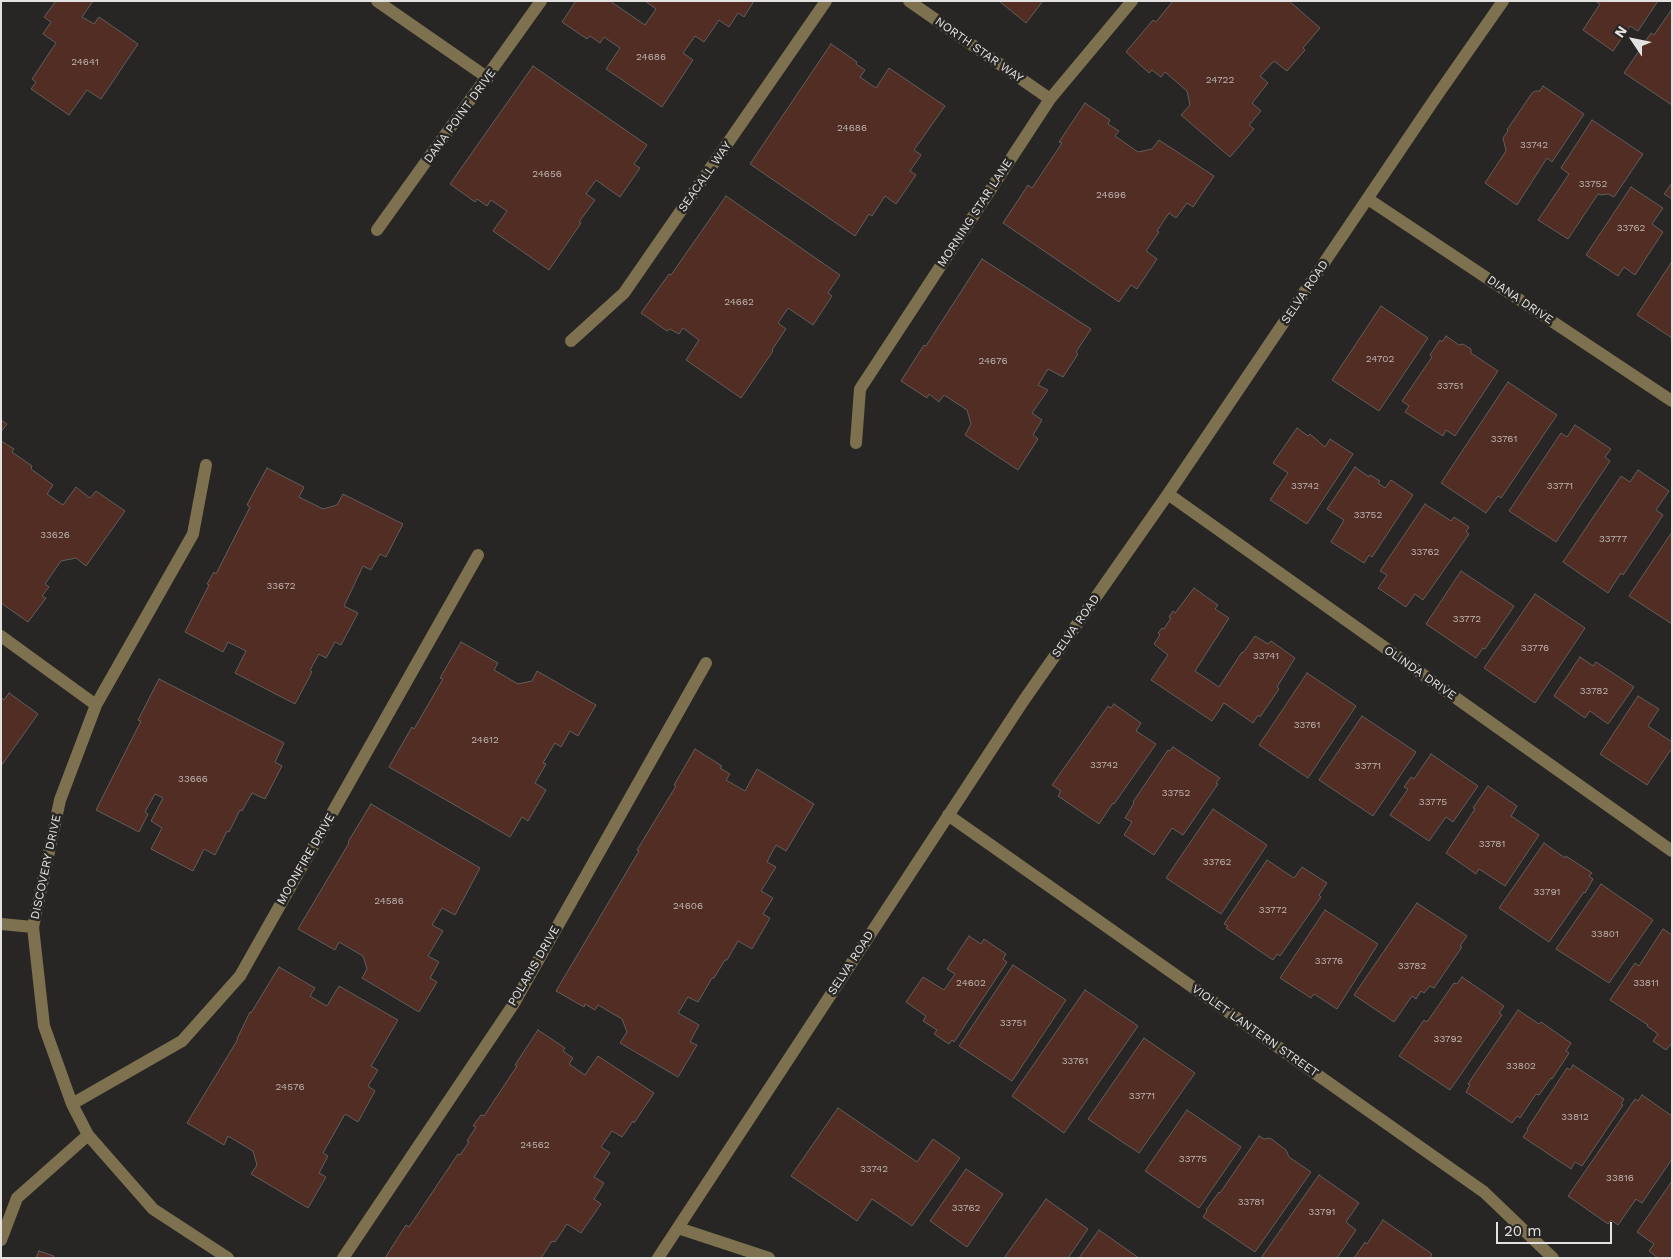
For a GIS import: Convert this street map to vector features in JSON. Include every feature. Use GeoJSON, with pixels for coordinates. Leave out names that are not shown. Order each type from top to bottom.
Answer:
{"type":"FeatureCollection","features":[{"type":"Feature","properties":{"kind":"street"},"geometry":{"type":"LineString","coordinates":[[377,1],[488,78]]}},
{"type":"Feature","properties":{"kind":"street","name":"DANA POINT DRIVE"},"geometry":{"type":"LineString","coordinates":[[377,230],[488,78],[541,1]]}},
{"type":"Feature","properties":{"kind":"street","name":"SEACALL WAY"},"geometry":{"type":"LineString","coordinates":[[570,341],[624,293],[826,1]]}},
{"type":"Feature","properties":{"kind":"street","name":"NORTH STAR WAY"},"geometry":{"type":"LineString","coordinates":[[909,1],[1050,99]]}},
{"type":"Feature","properties":{"kind":"street","name":"MORNING STAR LANE"},"geometry":{"type":"LineString","coordinates":[[856,443],[860,389],[1050,99],[1132,1]]}},
{"type":"Feature","properties":{"kind":"street","name":"SELVA ROAD"},"geometry":{"type":"LineString","coordinates":[[658,1258],[1024,700],[1168,494],[1503,1]]}},
{"type":"Feature","properties":{"kind":"street","name":"DIANA DRIVE"},"geometry":{"type":"LineString","coordinates":[[1368,199],[1672,401]]}},
{"type":"Feature","properties":{"kind":"street","name":"DISCOVERY DRIVE"},"geometry":{"type":"LineString","coordinates":[[206,464],[193,534],[96,706],[60,800],[33,927],[44,1026],[72,1104],[88,1135],[153,1209],[228,1258]]}},
{"type":"Feature","properties":{"kind":"street","name":"OLINDA DRIVE"},"geometry":{"type":"LineString","coordinates":[[1168,494],[1672,851]]}},
{"type":"Feature","properties":{"kind":"street","name":"MOONFIRE DRIVE"},"geometry":{"type":"LineString","coordinates":[[72,1104],[182,1042],[240,976],[478,555]]}},
{"type":"Feature","properties":{"kind":"street"},"geometry":{"type":"LineString","coordinates":[[1,636],[96,706]]}},
{"type":"Feature","properties":{"kind":"street","name":"POLARIS DRIVE"},"geometry":{"type":"LineString","coordinates":[[343,1258],[513,1005],[706,663]]}},
{"type":"Feature","properties":{"kind":"street","name":"VIOLET LANTERN STREET"},"geometry":{"type":"LineString","coordinates":[[948,815],[1484,1192],[1553,1258]]}},
{"type":"Feature","properties":{"kind":"street"},"geometry":{"type":"LineString","coordinates":[[1,924],[33,927]]}},
{"type":"Feature","properties":{"kind":"street"},"geometry":{"type":"LineString","coordinates":[[1,1240],[17,1198],[88,1135]]}},
{"type":"Feature","properties":{"kind":"street"},"geometry":{"type":"LineString","coordinates":[[678,1228],[769,1258]]}},
{"type":"Feature","properties":{"kind":"building"},"geometry":{"type":"Polygon","coordinates":[[[56,1],[93,1],[82,17],[94,24],[99,17],[138,44],[101,99],[87,90],[69,115],[31,89],[36,82],[32,79],[56,43],[43,34],[51,22],[44,17],[56,1]]]}},
{"type":"Feature","properties":{"kind":"building"},"geometry":{"type":"Polygon","coordinates":[[[576,1],[610,1],[645,25],[656,9],[645,1],[754,1],[744,17],[738,13],[729,27],[719,20],[704,42],[695,36],[683,53],[693,60],[662,107],[606,69],[620,48],[604,37],[600,43],[590,36],[587,39],[562,22],[576,1]]]}},
{"type":"Feature","properties":{"kind":"building"},"geometry":{"type":"Polygon","coordinates":[[[999,1],[1043,1],[1026,23],[999,1]]]}},
{"type":"Feature","properties":{"kind":"building"},"geometry":{"type":"Polygon","coordinates":[[[1173,1],[1289,1],[1320,28],[1287,71],[1274,61],[1260,76],[1268,83],[1252,103],[1261,111],[1249,125],[1254,129],[1230,157],[1181,115],[1190,105],[1187,91],[1165,72],[1161,77],[1152,70],[1149,73],[1126,52],[1153,20],[1156,22],[1173,1]]]}},
{"type":"Feature","properties":{"kind":"building"},"geometry":{"type":"Polygon","coordinates":[[[1595,1],[1658,1],[1638,31],[1630,26],[1613,51],[1583,30],[1600,4],[1595,1]]]}},
{"type":"Feature","properties":{"kind":"building"},"geometry":{"type":"Polygon","coordinates":[[[1672,9],[1672,105],[1624,73],[1651,33],[1654,35],[1672,9]]]}},
{"type":"Feature","properties":{"kind":"building"},"geometry":{"type":"Polygon","coordinates":[[[831,44],[857,62],[856,64],[865,70],[860,77],[876,88],[889,68],[945,106],[914,150],[921,155],[910,171],[916,175],[896,204],[885,196],[872,216],[869,214],[855,236],[750,164],[831,44]]]}},
{"type":"Feature","properties":{"kind":"building"},"geometry":{"type":"Polygon","coordinates":[[[533,66],[647,145],[634,164],[640,168],[620,197],[596,180],[586,194],[595,200],[549,270],[493,231],[507,211],[491,200],[487,206],[477,199],[475,202],[450,184],[533,66]]]}},
{"type":"Feature","properties":{"kind":"building"},"geometry":{"type":"Polygon","coordinates":[[[1543,86],[1584,114],[1552,162],[1547,158],[1517,205],[1485,183],[1506,151],[1503,138],[1507,130],[1532,93],[1540,91],[1543,86]]]}},
{"type":"Feature","properties":{"kind":"building"},"geometry":{"type":"Polygon","coordinates":[[[1085,103],[1110,120],[1108,124],[1119,131],[1115,136],[1138,152],[1152,149],[1159,140],[1214,176],[1193,207],[1187,203],[1176,218],[1169,213],[1146,251],[1157,259],[1137,289],[1131,285],[1119,302],[1003,223],[1028,185],[1032,188],[1062,143],[1059,142],[1085,103]]]}},
{"type":"Feature","properties":{"kind":"building"},"geometry":{"type":"Polygon","coordinates":[[[1592,120],[1643,154],[1614,197],[1608,194],[1598,194],[1568,239],[1538,220],[1569,174],[1561,168],[1592,120]]]}},
{"type":"Feature","properties":{"kind":"building"},"geometry":{"type":"Polygon","coordinates":[[[1672,183],[1672,199],[1664,194],[1672,183]]]}},
{"type":"Feature","properties":{"kind":"building"},"geometry":{"type":"Polygon","coordinates":[[[1631,187],[1663,208],[1652,224],[1663,232],[1635,275],[1624,267],[1618,276],[1586,255],[1631,187]]]}},
{"type":"Feature","properties":{"kind":"building"},"geometry":{"type":"Polygon","coordinates":[[[726,196],[840,275],[828,293],[832,296],[813,325],[788,308],[778,323],[786,329],[741,398],[686,360],[699,340],[683,328],[679,334],[670,329],[667,331],[641,313],[669,274],[671,275],[726,196]]]}},
{"type":"Feature","properties":{"kind":"building"},"geometry":{"type":"Polygon","coordinates":[[[982,259],[1091,329],[1063,377],[1048,369],[1038,385],[1048,390],[1032,413],[1042,420],[1033,435],[1038,439],[1018,470],[965,435],[971,424],[967,410],[944,395],[939,402],[929,394],[927,398],[901,381],[982,259]]]}},
{"type":"Feature","properties":{"kind":"building"},"geometry":{"type":"Polygon","coordinates":[[[1672,263],[1672,338],[1637,315],[1672,263]]]}},
{"type":"Feature","properties":{"kind":"building"},"geometry":{"type":"Polygon","coordinates":[[[1381,306],[1428,338],[1379,411],[1332,380],[1381,306]]]}},
{"type":"Feature","properties":{"kind":"building"},"geometry":{"type":"Polygon","coordinates":[[[1446,336],[1459,345],[1463,344],[1471,349],[1471,353],[1498,371],[1455,436],[1446,430],[1443,436],[1405,412],[1409,406],[1402,401],[1432,357],[1430,355],[1440,340],[1442,342],[1446,336]]]}},
{"type":"Feature","properties":{"kind":"building"},"geometry":{"type":"Polygon","coordinates":[[[1508,382],[1557,415],[1501,498],[1498,496],[1486,513],[1441,483],[1508,382]]]}},
{"type":"Feature","properties":{"kind":"building"},"geometry":{"type":"Polygon","coordinates":[[[1,420],[7,424],[1,432],[1,420]]]}},
{"type":"Feature","properties":{"kind":"building"},"geometry":{"type":"Polygon","coordinates":[[[1575,425],[1611,449],[1605,457],[1610,461],[1556,542],[1509,511],[1561,433],[1567,437],[1575,425]]]}},
{"type":"Feature","properties":{"kind":"building"},"geometry":{"type":"Polygon","coordinates":[[[1297,428],[1308,436],[1310,434],[1325,447],[1330,439],[1353,454],[1307,524],[1270,500],[1288,473],[1273,463],[1297,428]]]}},
{"type":"Feature","properties":{"kind":"building"},"geometry":{"type":"Polygon","coordinates":[[[1,441],[14,449],[12,452],[32,466],[31,469],[53,485],[47,494],[63,505],[76,487],[90,498],[96,491],[125,511],[86,566],[76,558],[61,561],[45,584],[49,587],[42,596],[46,598],[28,622],[1,603],[1,441]]]}},
{"type":"Feature","properties":{"kind":"building"},"geometry":{"type":"Polygon","coordinates":[[[1355,467],[1369,477],[1370,475],[1380,481],[1378,483],[1385,488],[1391,480],[1413,495],[1372,557],[1369,555],[1364,563],[1331,542],[1344,520],[1327,509],[1355,467]]]}},
{"type":"Feature","properties":{"kind":"building"},"geometry":{"type":"Polygon","coordinates":[[[267,468],[304,487],[299,497],[323,509],[337,505],[343,494],[403,524],[386,557],[380,554],[371,570],[363,566],[344,606],[358,613],[341,645],[335,642],[326,658],[319,654],[295,704],[235,673],[246,651],[228,642],[223,652],[185,632],[209,585],[207,584],[214,572],[216,574],[250,507],[247,505],[267,468]]]}},
{"type":"Feature","properties":{"kind":"building"},"geometry":{"type":"Polygon","coordinates":[[[1638,470],[1669,491],[1656,510],[1663,515],[1623,575],[1621,573],[1608,593],[1563,562],[1621,476],[1630,482],[1638,470]]]}},
{"type":"Feature","properties":{"kind":"building"},"geometry":{"type":"Polygon","coordinates":[[[1425,504],[1451,521],[1454,517],[1469,527],[1466,532],[1469,534],[1423,600],[1415,594],[1406,607],[1378,588],[1387,575],[1380,571],[1425,504]]]}},
{"type":"Feature","properties":{"kind":"building"},"geometry":{"type":"Polygon","coordinates":[[[1672,532],[1672,624],[1629,596],[1672,532]]]}},
{"type":"Feature","properties":{"kind":"building"},"geometry":{"type":"Polygon","coordinates":[[[1461,571],[1514,606],[1485,649],[1483,648],[1476,658],[1426,624],[1461,571]]]}},
{"type":"Feature","properties":{"kind":"building"},"geometry":{"type":"Polygon","coordinates":[[[1194,588],[1218,605],[1215,609],[1229,618],[1195,671],[1219,687],[1255,636],[1268,644],[1271,641],[1295,658],[1277,687],[1279,689],[1260,717],[1258,715],[1253,723],[1224,703],[1212,721],[1151,680],[1168,655],[1154,644],[1160,635],[1158,633],[1162,628],[1164,629],[1173,611],[1175,613],[1194,588]]]}},
{"type":"Feature","properties":{"kind":"building"},"geometry":{"type":"Polygon","coordinates":[[[1535,594],[1585,628],[1535,703],[1484,668],[1535,594]]]}},
{"type":"Feature","properties":{"kind":"building"},"geometry":{"type":"Polygon","coordinates":[[[461,642],[498,663],[494,670],[518,684],[532,681],[537,671],[596,705],[578,736],[570,731],[561,747],[555,743],[543,763],[546,764],[535,783],[546,790],[528,821],[522,817],[510,837],[389,767],[443,679],[440,678],[461,642]]]}},
{"type":"Feature","properties":{"kind":"building"},"geometry":{"type":"Polygon","coordinates":[[[1580,657],[1593,666],[1596,662],[1634,687],[1608,724],[1590,711],[1585,718],[1554,696],[1580,657]]]}},
{"type":"Feature","properties":{"kind":"building"},"geometry":{"type":"Polygon","coordinates":[[[1307,673],[1356,706],[1308,778],[1259,745],[1307,673]]]}},
{"type":"Feature","properties":{"kind":"building"},"geometry":{"type":"Polygon","coordinates":[[[159,679],[284,743],[275,762],[282,766],[265,799],[252,793],[242,811],[240,810],[229,832],[227,831],[215,855],[204,849],[193,871],[151,849],[162,828],[151,821],[163,798],[155,794],[145,812],[148,814],[139,832],[96,810],[141,721],[138,720],[159,679]]]}},
{"type":"Feature","properties":{"kind":"building"},"geometry":{"type":"Polygon","coordinates":[[[9,693],[38,714],[1,766],[1,697],[4,700],[9,693]]]}},
{"type":"Feature","properties":{"kind":"building"},"geometry":{"type":"Polygon","coordinates":[[[1638,696],[1659,709],[1648,726],[1672,742],[1672,748],[1647,785],[1600,754],[1638,696]]]}},
{"type":"Feature","properties":{"kind":"building"},"geometry":{"type":"Polygon","coordinates":[[[1114,704],[1141,723],[1136,731],[1156,744],[1099,824],[1058,796],[1061,791],[1052,785],[1108,706],[1111,708],[1114,704]]]}},
{"type":"Feature","properties":{"kind":"building"},"geometry":{"type":"Polygon","coordinates":[[[1362,716],[1416,752],[1373,816],[1319,780],[1362,716]]]}},
{"type":"Feature","properties":{"kind":"building"},"geometry":{"type":"Polygon","coordinates":[[[1173,747],[1220,778],[1216,783],[1218,784],[1183,835],[1172,828],[1154,855],[1124,835],[1132,822],[1125,818],[1133,802],[1168,750],[1170,751],[1173,747]]]}},
{"type":"Feature","properties":{"kind":"building"},"geometry":{"type":"Polygon","coordinates":[[[695,749],[722,766],[720,768],[730,774],[726,780],[745,791],[757,769],[814,804],[786,851],[776,845],[767,862],[776,867],[761,891],[773,898],[763,914],[770,918],[752,949],[738,941],[698,1002],[688,997],[678,1013],[699,1025],[690,1042],[697,1045],[678,1077],[620,1043],[627,1032],[622,1019],[598,1005],[595,1010],[585,1004],[584,1007],[556,991],[639,851],[637,850],[676,786],[674,785],[695,749]]]}},
{"type":"Feature","properties":{"kind":"building"},"geometry":{"type":"Polygon","coordinates":[[[1431,754],[1478,786],[1453,822],[1446,817],[1429,841],[1390,815],[1408,789],[1404,787],[1411,777],[1414,779],[1431,754]]]}},
{"type":"Feature","properties":{"kind":"building"},"geometry":{"type":"Polygon","coordinates":[[[1488,786],[1517,806],[1511,816],[1539,835],[1505,886],[1479,869],[1476,874],[1446,853],[1488,786]]]}},
{"type":"Feature","properties":{"kind":"building"},"geometry":{"type":"Polygon","coordinates":[[[371,804],[480,868],[455,915],[442,908],[432,925],[443,931],[428,956],[439,962],[430,978],[437,982],[419,1012],[362,978],[367,969],[363,956],[339,942],[335,950],[298,929],[371,804]]]}},
{"type":"Feature","properties":{"kind":"building"},"geometry":{"type":"Polygon","coordinates":[[[1213,809],[1267,845],[1221,914],[1166,878],[1213,809]]]}},
{"type":"Feature","properties":{"kind":"building"},"geometry":{"type":"Polygon","coordinates":[[[1544,843],[1565,858],[1566,856],[1592,873],[1589,876],[1593,879],[1549,942],[1499,908],[1544,843]]]}},
{"type":"Feature","properties":{"kind":"building"},"geometry":{"type":"Polygon","coordinates":[[[1267,860],[1294,878],[1302,867],[1327,883],[1319,895],[1321,897],[1280,956],[1277,954],[1273,960],[1226,928],[1228,926],[1224,924],[1267,860]]]}},
{"type":"Feature","properties":{"kind":"building"},"geometry":{"type":"Polygon","coordinates":[[[1601,884],[1653,920],[1609,983],[1556,949],[1601,884]]]}},
{"type":"Feature","properties":{"kind":"building"},"geometry":{"type":"Polygon","coordinates":[[[1417,903],[1467,936],[1460,946],[1462,947],[1434,988],[1430,986],[1424,993],[1421,991],[1416,999],[1412,996],[1394,1022],[1354,995],[1417,903]]]}},
{"type":"Feature","properties":{"kind":"building"},"geometry":{"type":"Polygon","coordinates":[[[1325,910],[1378,944],[1337,1009],[1314,994],[1311,998],[1280,978],[1325,910]]]}},
{"type":"Feature","properties":{"kind":"building"},"geometry":{"type":"Polygon","coordinates":[[[1663,929],[1672,935],[1672,1043],[1666,1050],[1653,1041],[1658,1034],[1648,1025],[1610,1000],[1635,963],[1639,966],[1663,929]]]}},
{"type":"Feature","properties":{"kind":"building"},"geometry":{"type":"Polygon","coordinates":[[[969,936],[981,944],[984,939],[1006,954],[1003,959],[1007,962],[954,1042],[952,1040],[949,1044],[934,1034],[937,1030],[923,1021],[926,1016],[906,1002],[923,977],[944,990],[955,974],[947,969],[969,936]]]}},
{"type":"Feature","properties":{"kind":"building"},"geometry":{"type":"Polygon","coordinates":[[[1013,965],[1066,1000],[1012,1081],[959,1046],[1013,965]]]}},
{"type":"Feature","properties":{"kind":"building"},"geometry":{"type":"Polygon","coordinates":[[[279,967],[315,988],[310,996],[327,1006],[339,986],[398,1020],[371,1066],[378,1070],[368,1086],[375,1091],[358,1122],[345,1114],[323,1153],[328,1156],[319,1173],[326,1177],[308,1208],[251,1174],[257,1165],[253,1151],[228,1136],[224,1145],[187,1123],[238,1039],[250,1012],[279,967]]]}},
{"type":"Feature","properties":{"kind":"building"},"geometry":{"type":"Polygon","coordinates":[[[1462,977],[1504,1006],[1499,1013],[1502,1015],[1450,1090],[1399,1056],[1424,1020],[1427,1022],[1454,983],[1457,984],[1462,977]]]}},
{"type":"Feature","properties":{"kind":"building"},"geometry":{"type":"Polygon","coordinates":[[[1085,990],[1138,1026],[1064,1133],[1012,1096],[1085,990]]]}},
{"type":"Feature","properties":{"kind":"building"},"geometry":{"type":"Polygon","coordinates":[[[1518,1010],[1539,1024],[1541,1022],[1571,1043],[1566,1051],[1569,1053],[1552,1079],[1539,1095],[1536,1094],[1520,1118],[1517,1116],[1512,1123],[1466,1092],[1470,1085],[1468,1084],[1518,1010]]]}},
{"type":"Feature","properties":{"kind":"building"},"geometry":{"type":"Polygon","coordinates":[[[538,1030],[565,1048],[563,1051],[573,1058],[569,1064],[585,1075],[598,1056],[654,1093],[622,1137],[612,1131],[601,1147],[610,1153],[594,1177],[604,1183],[594,1199],[601,1204],[581,1233],[567,1224],[555,1242],[552,1241],[541,1258],[385,1258],[406,1225],[409,1227],[458,1154],[460,1155],[469,1142],[467,1141],[476,1127],[473,1126],[481,1115],[484,1116],[538,1030]]]}},
{"type":"Feature","properties":{"kind":"building"},"geometry":{"type":"Polygon","coordinates":[[[1144,1038],[1195,1073],[1139,1153],[1088,1119],[1144,1038]]]}},
{"type":"Feature","properties":{"kind":"building"},"geometry":{"type":"Polygon","coordinates":[[[1573,1065],[1624,1099],[1621,1104],[1623,1105],[1582,1166],[1575,1162],[1571,1169],[1523,1137],[1567,1068],[1570,1070],[1573,1065]]]}},
{"type":"Feature","properties":{"kind":"building"},"geometry":{"type":"Polygon","coordinates":[[[1642,1095],[1672,1116],[1672,1159],[1642,1203],[1636,1199],[1618,1225],[1611,1220],[1608,1224],[1568,1196],[1635,1099],[1638,1101],[1642,1095]]]}},
{"type":"Feature","properties":{"kind":"building"},"geometry":{"type":"Polygon","coordinates":[[[838,1108],[917,1162],[933,1139],[960,1158],[912,1226],[872,1199],[857,1221],[791,1176],[838,1108]]]}},
{"type":"Feature","properties":{"kind":"building"},"geometry":{"type":"Polygon","coordinates":[[[1187,1110],[1241,1147],[1199,1208],[1145,1171],[1187,1110]]]}},
{"type":"Feature","properties":{"kind":"building"},"geometry":{"type":"Polygon","coordinates":[[[1259,1136],[1264,1139],[1270,1138],[1286,1150],[1289,1157],[1311,1172],[1255,1252],[1203,1217],[1206,1210],[1259,1136]]]}},
{"type":"Feature","properties":{"kind":"building"},"geometry":{"type":"Polygon","coordinates":[[[966,1169],[1003,1194],[967,1247],[930,1221],[966,1169]]]}},
{"type":"Feature","properties":{"kind":"building"},"geometry":{"type":"Polygon","coordinates":[[[1319,1175],[1359,1203],[1346,1222],[1356,1230],[1337,1258],[1261,1258],[1319,1175]]]}},
{"type":"Feature","properties":{"kind":"building"},"geometry":{"type":"Polygon","coordinates":[[[1672,1181],[1672,1258],[1658,1258],[1649,1251],[1654,1244],[1637,1232],[1672,1181]]]}},
{"type":"Feature","properties":{"kind":"building"},"geometry":{"type":"Polygon","coordinates":[[[1046,1199],[1088,1229],[1068,1258],[1004,1258],[1046,1199]]]}},
{"type":"Feature","properties":{"kind":"building"},"geometry":{"type":"Polygon","coordinates":[[[1383,1220],[1432,1254],[1430,1258],[1354,1258],[1365,1242],[1367,1244],[1383,1220]]]}},
{"type":"Feature","properties":{"kind":"building"},"geometry":{"type":"Polygon","coordinates":[[[1099,1230],[1139,1258],[1079,1258],[1099,1230]]]}},
{"type":"Feature","properties":{"kind":"building"},"geometry":{"type":"Polygon","coordinates":[[[39,1251],[54,1256],[53,1258],[36,1258],[39,1251]]]}}]}
